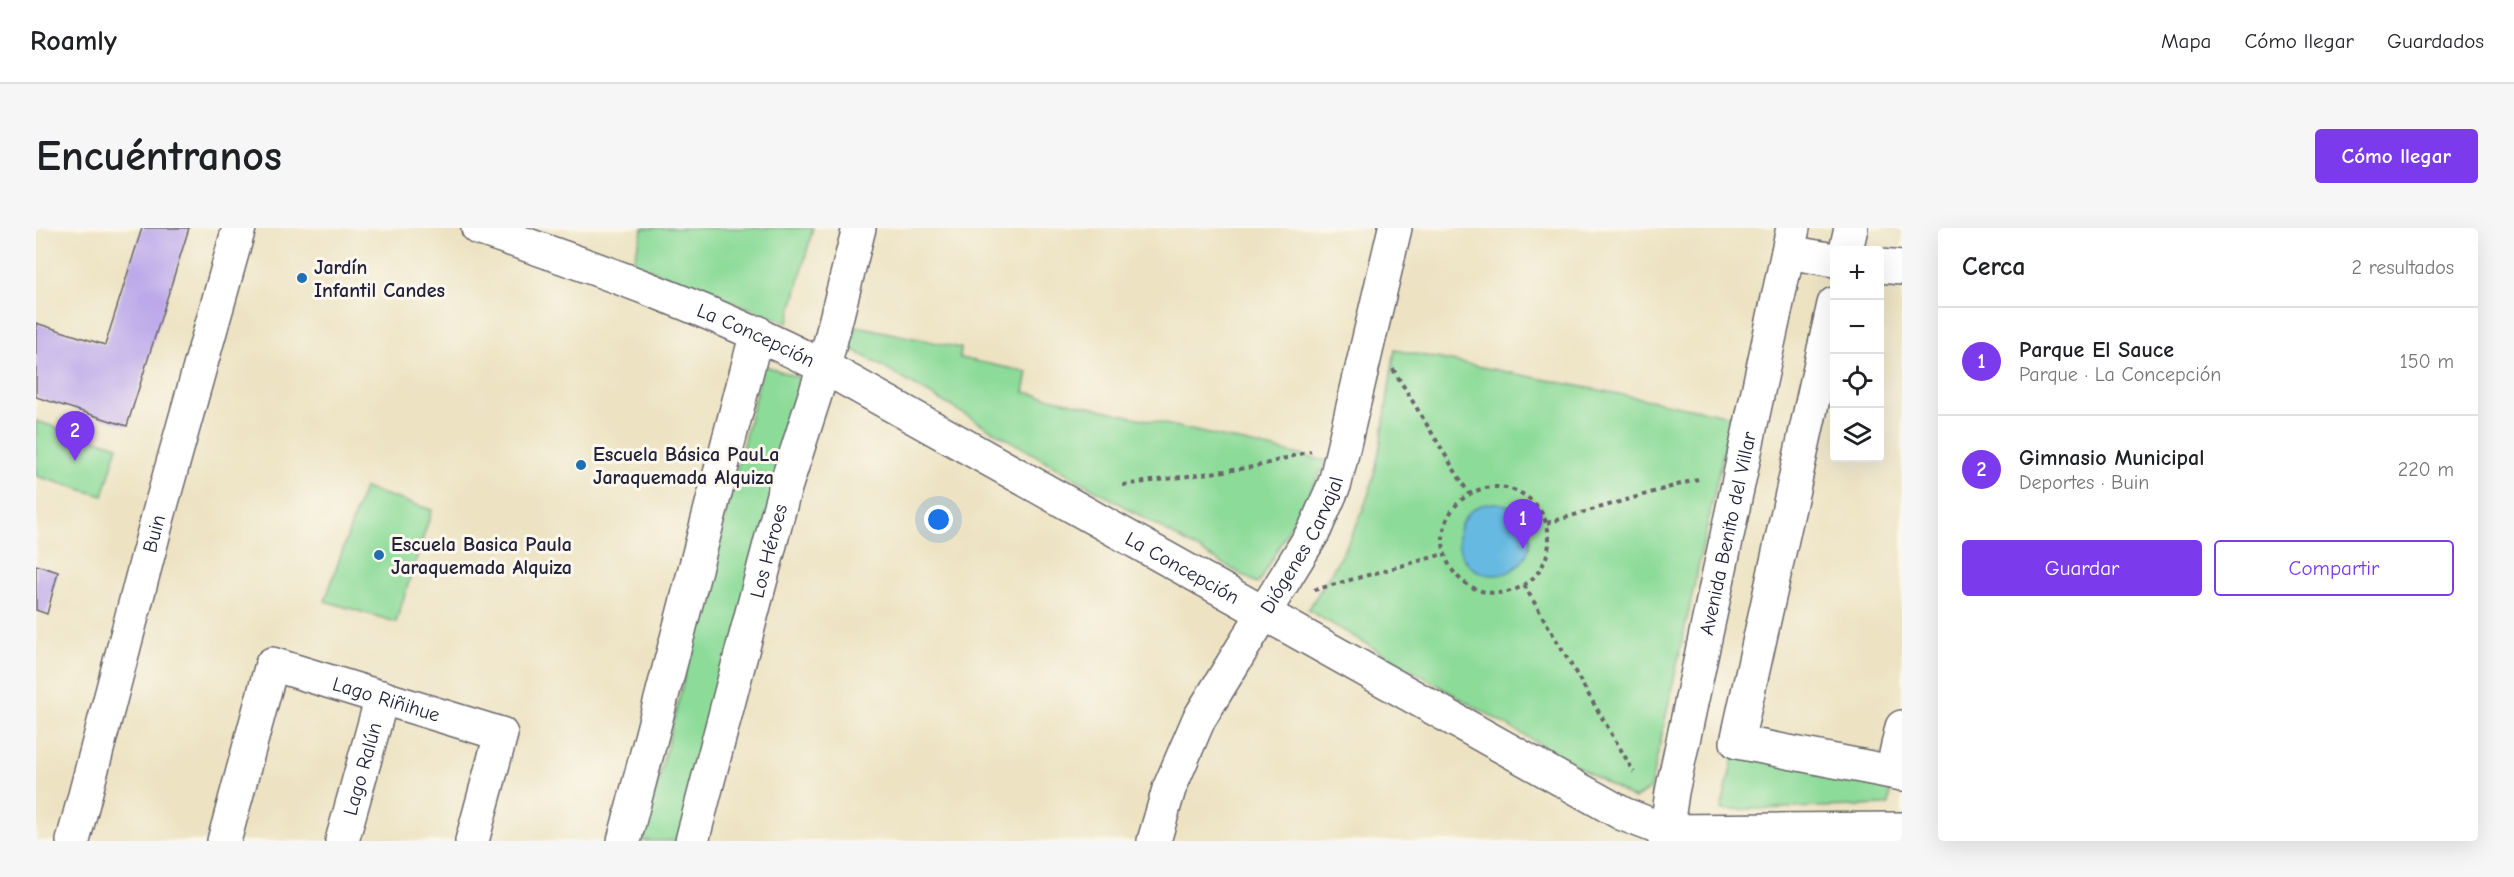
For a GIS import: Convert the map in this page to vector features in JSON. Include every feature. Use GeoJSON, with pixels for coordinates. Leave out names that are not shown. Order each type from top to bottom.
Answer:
{"type":"FeatureCollection","features":[{"type":"Feature","properties":{"kind":"street","name":"Buin"},"geometry":{"type":"LineString","coordinates":[[73,841],[159,513],[239,228]]}},
{"type":"Feature","properties":{"kind":"street","name":"La Concepción"},"geometry":{"type":"LineString","coordinates":[[478,228],[651,288],[757,332],[824,367],[1666,836],[1902,830]]}},
{"type":"Feature","properties":{"kind":"street","name":"Los Héroes"},"geometry":{"type":"LineString","coordinates":[[692,841],[784,492],[824,367],[859,228]]}},
{"type":"Feature","properties":{"kind":"street","name":"Diógenes Carvajal"},"geometry":{"type":"LineString","coordinates":[[1154,841],[1169,789],[1195,727],[1314,531],[1335,483],[1395,228]]}},
{"type":"Feature","properties":{"kind":"street"},"geometry":{"type":"LineString","coordinates":[[1847,246],[1851,228]]}},
{"type":"Feature","properties":{"kind":"street"},"geometry":{"type":"LineString","coordinates":[[1790,240],[1830,258]]}},
{"type":"Feature","properties":{"kind":"street","name":"Avenida Benito del Villar"},"geometry":{"type":"LineString","coordinates":[[1666,836],[1672,792],[1790,240]]}},
{"type":"Feature","properties":{"kind":"street"},"geometry":{"type":"LineString","coordinates":[[1884,266],[1902,268]]}},
{"type":"Feature","properties":{"kind":"street"},"geometry":{"type":"LineString","coordinates":[[1830,322],[1737,742],[1897,773],[1902,727]]}},
{"type":"Feature","properties":{"kind":"street"},"geometry":{"type":"LineString","coordinates":[[624,841],[757,332]]}},
{"type":"Feature","properties":{"kind":"street","name":"Lago Riñihue"},"geometry":{"type":"LineString","coordinates":[[224,841],[272,664],[501,734],[472,841]]}},
{"type":"Feature","properties":{"kind":"street","name":"Lago Ralún"},"geometry":{"type":"LineString","coordinates":[[342,841],[382,698]]}},
{"type":"Feature","properties":{"kind":"path"},"geometry":{"type":"LineString","coordinates":[[1391,365],[1469,494]]}},
{"type":"Feature","properties":{"kind":"path"},"geometry":{"type":"LineString","coordinates":[[1123,485],[1254,467],[1311,451]]}},
{"type":"Feature","properties":{"kind":"path"},"geometry":{"type":"LineString","coordinates":[[1547,524],[1698,479]]}},
{"type":"Feature","properties":{"kind":"path"},"geometry":{"type":"LineString","coordinates":[[1491,487],[1515,490],[1535,503],[1547,524],[1549,535],[1546,558],[1533,578],[1524,585],[1501,593],[1476,589],[1456,575],[1444,554],[1443,531],[1446,519],[1460,501],[1469,494],[1491,487]]}},
{"type":"Feature","properties":{"kind":"path"},"geometry":{"type":"LineString","coordinates":[[1310,590],[1444,554]]}},
{"type":"Feature","properties":{"kind":"path"},"geometry":{"type":"LineString","coordinates":[[1524,585],[1634,772]]}},
{"type":"Feature","properties":{"kind":"green space"},"geometry":{"type":"Polygon","coordinates":[[[643,228],[813,228],[788,323],[633,263],[643,228]]]}},
{"type":"Feature","properties":{"kind":"green space"},"geometry":{"type":"Polygon","coordinates":[[[857,326],[961,348],[960,358],[1028,372],[1024,392],[1327,461],[1258,584],[850,348],[857,326]]]}},
{"type":"Feature","properties":{"kind":"green space"},"geometry":{"type":"Polygon","coordinates":[[[1395,350],[1731,416],[1650,789],[1634,799],[1308,610],[1345,548],[1367,499],[1380,450],[1395,350]]]}},
{"type":"Feature","properties":{"kind":"green space"},"geometry":{"type":"Polygon","coordinates":[[[763,365],[805,380],[682,841],[643,841],[763,365]]]}},
{"type":"Feature","properties":{"kind":"green space"},"geometry":{"type":"Polygon","coordinates":[[[36,421],[118,446],[103,496],[36,476],[36,421]]]}},
{"type":"Feature","properties":{"kind":"green space","name":"Escuela Basica Paula Jaraquemada Alquiza"},"geometry":{"type":"Polygon","coordinates":[[[364,488],[432,510],[396,622],[325,601],[364,488]]]}},
{"type":"Feature","properties":{"kind":"green space"},"geometry":{"type":"Polygon","coordinates":[[[1734,755],[1891,781],[1889,805],[1721,810],[1734,755]]]}},
{"type":"Feature","properties":{"kind":"water"},"geometry":{"type":"Polygon","coordinates":[[[1494,503],[1508,506],[1520,513],[1527,525],[1530,539],[1527,553],[1520,565],[1508,572],[1494,575],[1480,572],[1468,565],[1461,553],[1458,539],[1461,525],[1468,513],[1480,506],[1494,503]]]}},
{"type":"Feature","properties":{"kind":"building"},"geometry":{"type":"Polygon","coordinates":[[[142,228],[189,228],[127,426],[36,397],[36,323],[105,345],[142,228]]]}},
{"type":"Feature","properties":{"kind":"building"},"geometry":{"type":"Polygon","coordinates":[[[36,565],[58,572],[47,614],[36,610],[36,565]]]}},
{"type":"Feature","properties":{"kind":"place","name":"Jardín Infantil Candes"},"geometry":{"type":"Point","coordinates":[302,278]}},
{"type":"Feature","properties":{"kind":"place","name":"Gimnasio Municipal"},"geometry":{"type":"Point","coordinates":[75,461]}},
{"type":"Feature","properties":{"kind":"place","name":"Escuela Básica PauLa Jaraquemada Alquiza"},"geometry":{"type":"Point","coordinates":[581,465]}},
{"type":"Feature","properties":{"kind":"place","name":"Parque El Sauce"},"geometry":{"type":"Point","coordinates":[1523,549]}},
{"type":"Feature","properties":{"kind":"place","name":"Escuela Basica Paula Jaraquemada Alquiza"},"geometry":{"type":"Point","coordinates":[379,555]}}]}
